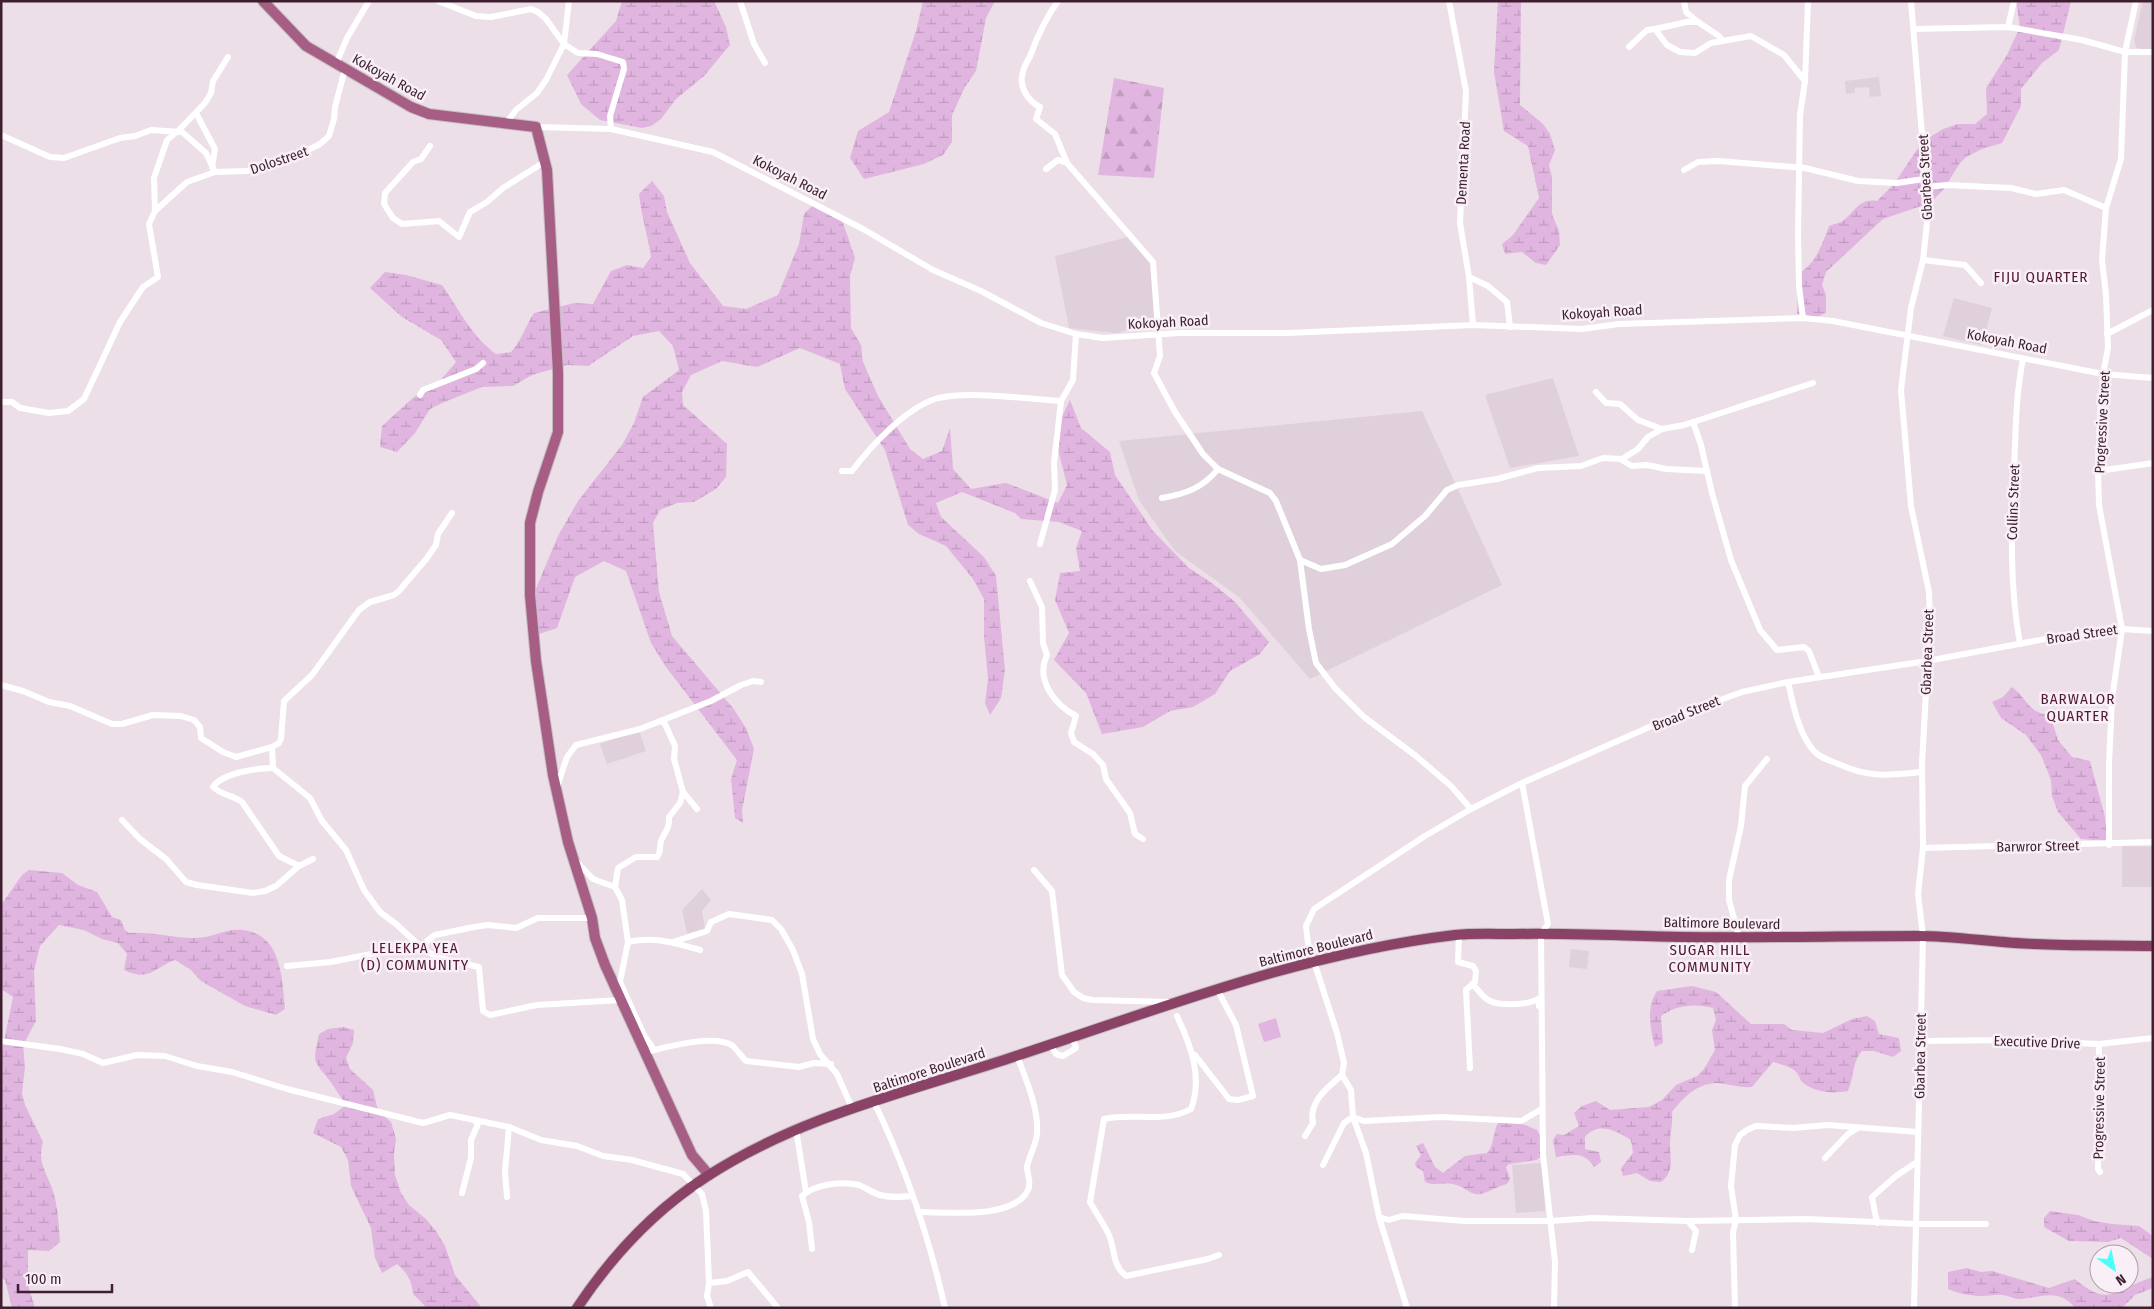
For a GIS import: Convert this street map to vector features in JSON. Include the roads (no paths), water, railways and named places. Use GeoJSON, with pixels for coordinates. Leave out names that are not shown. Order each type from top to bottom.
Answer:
{"type":"FeatureCollection","features":[{"type":"Feature","properties":{"kind":"highway","name":"Baltimore Boulevard"},"geometry":{"type":"LineString","coordinates":[[577,1308],[620,1251],[655,1216],[709,1174],[744,1154],[796,1129],[852,1108],[1017,1056],[1175,1002],[1315,960],[1360,949],[1459,935],[1541,934],[1739,938],[1923,936],[2034,944],[2153,946]]}},
{"type":"Feature","properties":{"kind":"main road","name":"Kokoyah Road"},"geometry":{"type":"LineString","coordinates":[[263,1],[306,46],[405,103],[428,114],[536,127]]}},
{"type":"Feature","properties":{"kind":"main road"},"geometry":{"type":"LineString","coordinates":[[536,127],[546,161],[558,333],[558,432],[530,523],[530,595],[536,661],[556,788],[574,859],[592,918],[595,938],[621,1000],[650,1051],[692,1155],[709,1174]]}},
{"type":"Feature","properties":{"kind":"street","name":"Dolostreet"},"geometry":{"type":"LineString","coordinates":[[155,211],[187,182],[214,170],[247,171],[300,154],[320,144],[328,136],[334,119],[347,38],[369,1]]}},
{"type":"Feature","properties":{"kind":"street"},"geometry":{"type":"LineString","coordinates":[[438,1],[476,16],[491,18],[532,9],[546,19],[564,44],[578,53],[597,54],[623,62],[624,69],[610,116],[611,129]]}},
{"type":"Feature","properties":{"kind":"street"},"geometry":{"type":"LineString","coordinates":[[506,123],[516,110],[538,93],[564,44],[569,1]]}},
{"type":"Feature","properties":{"kind":"street"},"geometry":{"type":"LineString","coordinates":[[740,1],[754,44],[765,63]]}},
{"type":"Feature","properties":{"kind":"street"},"geometry":{"type":"LineString","coordinates":[[1058,1],[1041,26],[1022,73],[1023,89],[1031,102],[1040,107],[1036,119],[1054,134],[1067,163],[1153,262],[1160,356],[1154,373],[1175,412],[1203,454],[1218,469],[1270,492],[1276,501],[1300,560],[1309,629],[1316,663],[1335,688],[1364,717],[1416,756],[1451,786],[1471,809]]}},
{"type":"Feature","properties":{"kind":"street","name":"Dementa Road"},"geometry":{"type":"LineString","coordinates":[[1449,1],[1466,91],[1460,223],[1470,278],[1473,325]]}},
{"type":"Feature","properties":{"kind":"street"},"geometry":{"type":"LineString","coordinates":[[1684,1],[1686,12],[1719,36],[1723,42]]}},
{"type":"Feature","properties":{"kind":"street"},"geometry":{"type":"LineString","coordinates":[[1803,318],[1799,286],[1800,115],[1805,81],[1808,1]]}},
{"type":"Feature","properties":{"kind":"street","name":"Gbarbea Street"},"geometry":{"type":"LineString","coordinates":[[1911,1],[1924,179],[1929,204],[1923,260],[1911,308],[1901,390],[1911,506],[1929,592],[1930,621],[1921,772],[1922,848],[1918,894],[1923,936],[1914,1308]]}},
{"type":"Feature","properties":{"kind":"street"},"geometry":{"type":"LineString","coordinates":[[2008,27],[2014,1]]}},
{"type":"Feature","properties":{"kind":"street","name":"Progressive Street"},"geometry":{"type":"LineString","coordinates":[[2109,845],[2109,763],[2112,700],[2122,629],[2104,540],[2098,471],[2103,374],[2108,348],[2106,295],[2102,260],[2106,208],[2121,159],[2125,52],[2136,1]]}},
{"type":"Feature","properties":{"kind":"street"},"geometry":{"type":"LineString","coordinates":[[1629,47],[1647,30],[1698,22]]}},
{"type":"Feature","properties":{"kind":"street"},"geometry":{"type":"LineString","coordinates":[[1914,29],[2008,27],[2082,40],[2125,52],[2153,52]]}},
{"type":"Feature","properties":{"kind":"street"},"geometry":{"type":"LineString","coordinates":[[1656,29],[1667,45],[1680,52],[1695,53],[1711,43],[1751,36],[1784,55],[1805,81]]}},
{"type":"Feature","properties":{"kind":"street"},"geometry":{"type":"LineString","coordinates":[[1,402],[12,402],[20,408],[49,413],[68,411],[84,399],[94,383],[120,322],[143,287],[158,277],[149,224],[155,211],[155,170],[167,140],[178,132],[196,113],[211,93],[213,81],[228,57]]}},
{"type":"Feature","properties":{"kind":"street"},"geometry":{"type":"LineString","coordinates":[[196,113],[215,149],[214,170]]}},
{"type":"Feature","properties":{"kind":"street","name":"Kokoyah Road"},"geometry":{"type":"LineString","coordinates":[[536,127],[611,129],[713,152],[862,229],[933,270],[981,291],[1041,323],[1076,334],[1103,338],[1135,338],[1158,334],[1288,333],[1473,325],[1582,329],[1629,323],[1803,318],[1833,321],[2103,374],[2153,378]]}},
{"type":"Feature","properties":{"kind":"street"},"geometry":{"type":"LineString","coordinates":[[1,135],[50,156],[64,158],[120,138],[135,136],[151,130],[178,132],[206,154],[214,170]]}},
{"type":"Feature","properties":{"kind":"street"},"geometry":{"type":"LineString","coordinates":[[430,146],[421,159],[413,162],[385,193],[384,204],[393,218],[402,224],[439,221],[459,236],[470,212],[487,202],[503,188],[546,161]]}},
{"type":"Feature","properties":{"kind":"street"},"geometry":{"type":"LineString","coordinates":[[1046,169],[1058,160],[1067,163]]}},
{"type":"Feature","properties":{"kind":"street"},"geometry":{"type":"LineString","coordinates":[[1684,170],[1698,162],[1718,161],[1800,168],[1858,181],[1897,182],[1924,179]]}},
{"type":"Feature","properties":{"kind":"street"},"geometry":{"type":"LineString","coordinates":[[1926,187],[1947,185],[2011,188],[2036,194],[2064,190],[2106,208]]}},
{"type":"Feature","properties":{"kind":"street"},"geometry":{"type":"LineString","coordinates":[[1923,260],[1965,265],[1981,283]]}},
{"type":"Feature","properties":{"kind":"street"},"geometry":{"type":"LineString","coordinates":[[1470,278],[1488,286],[1507,302],[1510,327]]}},
{"type":"Feature","properties":{"kind":"street"},"geometry":{"type":"LineString","coordinates":[[2107,334],[2153,310]]}},
{"type":"Feature","properties":{"kind":"street"},"geometry":{"type":"LineString","coordinates":[[1040,544],[1055,490],[1054,463],[1062,401],[1073,380],[1076,334]]}},
{"type":"Feature","properties":{"kind":"street","name":"Collins Street"},"geometry":{"type":"LineString","coordinates":[[2020,644],[2012,584],[2011,530],[2016,410],[2023,359]]}},
{"type":"Feature","properties":{"kind":"street"},"geometry":{"type":"LineString","coordinates":[[420,395],[424,390],[476,369],[483,364]]}},
{"type":"Feature","properties":{"kind":"street"},"geometry":{"type":"LineString","coordinates":[[1620,459],[1638,449],[1648,437],[1662,429],[1693,422],[1813,383]]}},
{"type":"Feature","properties":{"kind":"street"},"geometry":{"type":"LineString","coordinates":[[1596,392],[1606,403],[1620,404],[1638,420],[1662,429]]}},
{"type":"Feature","properties":{"kind":"street"},"geometry":{"type":"LineString","coordinates":[[842,470],[852,471],[883,436],[912,411],[936,399],[988,396],[1062,401]]}},
{"type":"Feature","properties":{"kind":"street"},"geometry":{"type":"LineString","coordinates":[[1693,422],[1702,445],[1707,471],[1731,560],[1760,630],[1778,650],[1804,647],[1809,651],[1819,677]]}},
{"type":"Feature","properties":{"kind":"street"},"geometry":{"type":"LineString","coordinates":[[1300,560],[1312,567],[1336,568],[1374,552],[1403,534],[1425,516],[1440,495],[1458,485],[1497,479],[1538,468],[1581,466],[1603,458],[1620,459],[1632,466],[1647,465],[1666,469],[1707,471]]}},
{"type":"Feature","properties":{"kind":"street"},"geometry":{"type":"LineString","coordinates":[[2098,471],[2153,463]]}},
{"type":"Feature","properties":{"kind":"street"},"geometry":{"type":"LineString","coordinates":[[1162,498],[1181,495],[1203,486],[1218,469]]}},
{"type":"Feature","properties":{"kind":"street"},"geometry":{"type":"LineString","coordinates":[[1,685],[52,703],[70,706],[112,724],[122,724],[153,715],[181,716],[194,720],[200,727],[201,738],[223,752],[236,757],[272,746],[279,743],[281,739],[284,702],[289,695],[312,675],[359,610],[370,602],[394,595],[399,591],[436,545],[438,534],[452,513]]}},
{"type":"Feature","properties":{"kind":"street"},"geometry":{"type":"LineString","coordinates":[[1030,581],[1042,607],[1043,644],[1047,655],[1043,663],[1044,681],[1058,704],[1076,716],[1071,733],[1074,742],[1093,754],[1102,765],[1106,779],[1130,813],[1136,834],[1143,839]]}},
{"type":"Feature","properties":{"kind":"street","name":"Broad Street"},"geometry":{"type":"LineString","coordinates":[[1342,1075],[1344,1063],[1337,1033],[1308,943],[1306,926],[1314,910],[1471,809],[1522,783],[1708,703],[1742,692],[1788,682],[1927,661],[2020,644],[2122,629],[2153,631]]}},
{"type":"Feature","properties":{"kind":"street"},"geometry":{"type":"LineString","coordinates":[[556,788],[567,756],[576,745],[640,729],[711,701],[741,685],[753,681],[761,682]]}},
{"type":"Feature","properties":{"kind":"street"},"geometry":{"type":"LineString","coordinates":[[1788,682],[1795,712],[1812,749],[1819,756],[1859,774],[1874,776],[1921,772]]}},
{"type":"Feature","properties":{"kind":"street"},"geometry":{"type":"LineString","coordinates":[[661,721],[666,724],[675,746],[674,759],[683,792],[697,809]]}},
{"type":"Feature","properties":{"kind":"street"},"geometry":{"type":"LineString","coordinates":[[272,746],[273,768],[285,780],[302,790],[310,798],[322,820],[346,850],[354,872],[373,903],[423,949],[439,958],[479,967],[483,1011],[490,1015],[537,1005],[621,1000]]}},
{"type":"Feature","properties":{"kind":"street"},"geometry":{"type":"LineString","coordinates":[[1739,938],[1729,900],[1728,880],[1741,826],[1744,786],[1767,759]]}},
{"type":"Feature","properties":{"kind":"street"},"geometry":{"type":"LineString","coordinates":[[273,768],[229,774],[217,780],[213,787],[228,797],[237,798],[242,802],[280,856],[299,866]]}},
{"type":"Feature","properties":{"kind":"street"},"geometry":{"type":"LineString","coordinates":[[1522,783],[1548,924],[1541,934],[1542,1129],[1543,1164],[1555,1262],[1554,1308]]}},
{"type":"Feature","properties":{"kind":"street"},"geometry":{"type":"LineString","coordinates":[[683,792],[680,803],[669,817],[670,827],[662,838],[661,852],[658,857],[636,857],[618,868],[615,887],[622,900],[628,942],[620,982],[650,1051],[713,1041],[733,1046],[746,1061],[799,1067],[814,1064],[831,1064]]}},
{"type":"Feature","properties":{"kind":"street"},"geometry":{"type":"LineString","coordinates":[[122,820],[140,839],[166,859],[186,882],[197,885],[253,893],[264,891],[276,886],[299,866],[313,859]]}},
{"type":"Feature","properties":{"kind":"street","name":"Barwror Street"},"geometry":{"type":"LineString","coordinates":[[1922,848],[2109,845],[2153,842]]}},
{"type":"Feature","properties":{"kind":"street"},"geometry":{"type":"LineString","coordinates":[[574,859],[593,879],[615,887]]}},
{"type":"Feature","properties":{"kind":"street"},"geometry":{"type":"LineString","coordinates":[[1034,870],[1052,891],[1062,976],[1074,992],[1083,998],[1092,1000],[1140,1003],[1175,1002]]}},
{"type":"Feature","properties":{"kind":"street"},"geometry":{"type":"LineString","coordinates":[[673,942],[707,931],[710,922],[729,914],[772,920],[793,950],[802,974],[813,1039],[820,1054],[831,1064],[852,1108]]}},
{"type":"Feature","properties":{"kind":"street"},"geometry":{"type":"LineString","coordinates":[[423,949],[427,942],[435,935],[474,927],[488,925],[516,928],[538,918],[592,918]]}},
{"type":"Feature","properties":{"kind":"street"},"geometry":{"type":"LineString","coordinates":[[1459,935],[1458,962],[1475,969],[1475,982],[1466,990],[1470,1068]]}},
{"type":"Feature","properties":{"kind":"street"},"geometry":{"type":"LineString","coordinates":[[628,942],[649,938],[673,942],[700,950]]}},
{"type":"Feature","properties":{"kind":"street"},"geometry":{"type":"LineString","coordinates":[[287,966],[332,962],[376,953],[423,949]]}},
{"type":"Feature","properties":{"kind":"street"},"geometry":{"type":"LineString","coordinates":[[1472,984],[1485,998],[1496,1003],[1531,1003],[1538,999],[1541,1025]]}},
{"type":"Feature","properties":{"kind":"street"},"geometry":{"type":"LineString","coordinates":[[1177,1016],[1193,1052],[1229,1099],[1238,1100],[1253,1096],[1236,1026],[1217,989]]}},
{"type":"Feature","properties":{"kind":"street"},"geometry":{"type":"LineString","coordinates":[[1050,1044],[1056,1054],[1064,1056],[1076,1048],[1072,1036]]}},
{"type":"Feature","properties":{"kind":"street","name":"Executive Drive"},"geometry":{"type":"LineString","coordinates":[[1920,1041],[2012,1040],[2098,1044],[2153,1038]]}},
{"type":"Feature","properties":{"kind":"street"},"geometry":{"type":"LineString","coordinates":[[1,1042],[60,1049],[83,1054],[103,1063],[138,1055],[165,1056],[197,1066],[232,1072],[287,1089],[423,1123],[450,1115],[509,1127],[541,1140],[577,1146],[603,1156],[632,1160],[683,1174],[695,1184],[702,1194],[706,1211],[709,1283],[707,1296],[711,1308]]}},
{"type":"Feature","properties":{"kind":"street","name":"Progressive Street"},"geometry":{"type":"LineString","coordinates":[[2098,1044],[2098,1169],[2100,1172]]}},
{"type":"Feature","properties":{"kind":"street"},"geometry":{"type":"LineString","coordinates":[[1193,1052],[1196,1096],[1191,1109],[1172,1117],[1130,1116],[1104,1119],[1090,1202],[1109,1235],[1114,1261],[1118,1270],[1126,1276],[1219,1255]]}},
{"type":"Feature","properties":{"kind":"street"},"geometry":{"type":"LineString","coordinates":[[919,1212],[966,1214],[991,1211],[1006,1207],[1027,1192],[1030,1185],[1027,1167],[1037,1133],[1032,1098],[1017,1056]]}},
{"type":"Feature","properties":{"kind":"street"},"geometry":{"type":"LineString","coordinates":[[1305,1136],[1312,1123],[1311,1116],[1321,1093],[1342,1075],[1351,1090],[1353,1117],[1366,1153],[1379,1217],[1407,1308]]}},
{"type":"Feature","properties":{"kind":"street"},"geometry":{"type":"LineString","coordinates":[[874,1102],[891,1137],[919,1212],[937,1269],[945,1308]]}},
{"type":"Feature","properties":{"kind":"street"},"geometry":{"type":"LineString","coordinates":[[1353,1117],[1364,1121],[1441,1117],[1521,1121],[1542,1109],[1542,1129]]}},
{"type":"Feature","properties":{"kind":"street"},"geometry":{"type":"LineString","coordinates":[[1324,1165],[1344,1123],[1353,1117]]}},
{"type":"Feature","properties":{"kind":"street"},"geometry":{"type":"LineString","coordinates":[[462,1193],[471,1158],[471,1140],[478,1124],[474,1120]]}},
{"type":"Feature","properties":{"kind":"street"},"geometry":{"type":"LineString","coordinates":[[1735,1308],[1733,1232],[1736,1220],[1731,1186],[1735,1145],[1740,1135],[1756,1126],[1794,1128],[1828,1125],[1918,1132]]}},
{"type":"Feature","properties":{"kind":"street"},"geometry":{"type":"LineString","coordinates":[[507,1197],[506,1172],[509,1127]]}},
{"type":"Feature","properties":{"kind":"street"},"geometry":{"type":"LineString","coordinates":[[1825,1158],[1848,1134],[1858,1128]]}},
{"type":"Feature","properties":{"kind":"street"},"geometry":{"type":"LineString","coordinates":[[796,1129],[806,1192]]}},
{"type":"Feature","properties":{"kind":"street"},"geometry":{"type":"LineString","coordinates":[[1877,1223],[1872,1197],[1882,1187],[1917,1162]]}},
{"type":"Feature","properties":{"kind":"street"},"geometry":{"type":"LineString","coordinates":[[812,1249],[809,1222],[802,1196],[806,1192],[815,1188],[840,1184],[857,1185],[880,1195],[912,1196]]}},
{"type":"Feature","properties":{"kind":"street"},"geometry":{"type":"LineString","coordinates":[[1379,1217],[1389,1220],[1402,1216],[1465,1221],[1551,1221],[1593,1218],[1688,1221],[1807,1219],[1877,1223],[1986,1224]]}},
{"type":"Feature","properties":{"kind":"street"},"geometry":{"type":"LineString","coordinates":[[1688,1221],[1696,1231],[1692,1250]]}},
{"type":"Feature","properties":{"kind":"street"},"geometry":{"type":"LineString","coordinates":[[709,1283],[727,1281],[748,1272],[778,1308]]}},
{"type":"Feature","properties":{"kind":"district","name":"FIJU QUARTER"},"geometry":{"type":"Point","coordinates":[2041,277]}},
{"type":"Feature","properties":{"kind":"district","name":"BARWALOR QUARTER"},"geometry":{"type":"Point","coordinates":[2078,708]}},
{"type":"Feature","properties":{"kind":"district","name":"LELEKPA YEA (D) COMMUNITY"},"geometry":{"type":"Point","coordinates":[415,956]}},
{"type":"Feature","properties":{"kind":"district","name":"SUGAR HILL COMMUNITY"},"geometry":{"type":"Point","coordinates":[1710,958]}}]}
